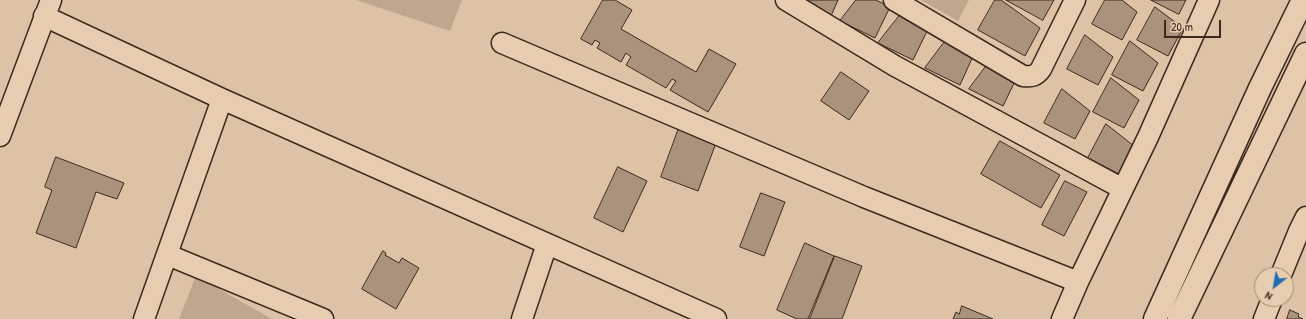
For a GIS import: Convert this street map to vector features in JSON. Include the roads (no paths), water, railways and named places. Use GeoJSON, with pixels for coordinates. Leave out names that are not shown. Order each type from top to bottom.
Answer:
{"type":"FeatureCollection","features":[{"type":"Feature","properties":{"kind":"highway"},"geometry":{"type":"LineString","coordinates":[[1155,319],[1260,88],[1303,0]]}},
{"type":"Feature","properties":{"kind":"highway"},"geometry":{"type":"LineString","coordinates":[[1179,319],[1306,54]]}},
{"type":"Feature","properties":{"kind":"street"},"geometry":{"type":"LineString","coordinates":[[786,0],[895,66],[1123,189]]}},
{"type":"Feature","properties":{"kind":"street"},"geometry":{"type":"LineString","coordinates":[[894,0],[1023,76],[1029,77],[1036,75],[1041,69],[1075,0]]}},
{"type":"Feature","properties":{"kind":"street"},"geometry":{"type":"LineString","coordinates":[[1062,319],[1078,282],[1148,137],[1209,0]]}},
{"type":"Feature","properties":{"kind":"street"},"geometry":{"type":"LineString","coordinates":[[0,136],[47,8],[222,100],[714,319]]}},
{"type":"Feature","properties":{"kind":"street"},"geometry":{"type":"LineString","coordinates":[[502,43],[864,197],[1078,282]]}},
{"type":"Feature","properties":{"kind":"street"},"geometry":{"type":"LineString","coordinates":[[144,319],[222,100]]}},
{"type":"Feature","properties":{"kind":"street"},"geometry":{"type":"LineString","coordinates":[[1284,267],[1306,217]]}},
{"type":"Feature","properties":{"kind":"street"},"geometry":{"type":"LineString","coordinates":[[522,319],[547,244]]}},
{"type":"Feature","properties":{"kind":"street"},"geometry":{"type":"LineString","coordinates":[[168,255],[323,319]]}},
{"type":"Feature","properties":{"kind":"street"},"geometry":{"type":"LineString","coordinates":[[1264,319],[1269,307]]}}]}
